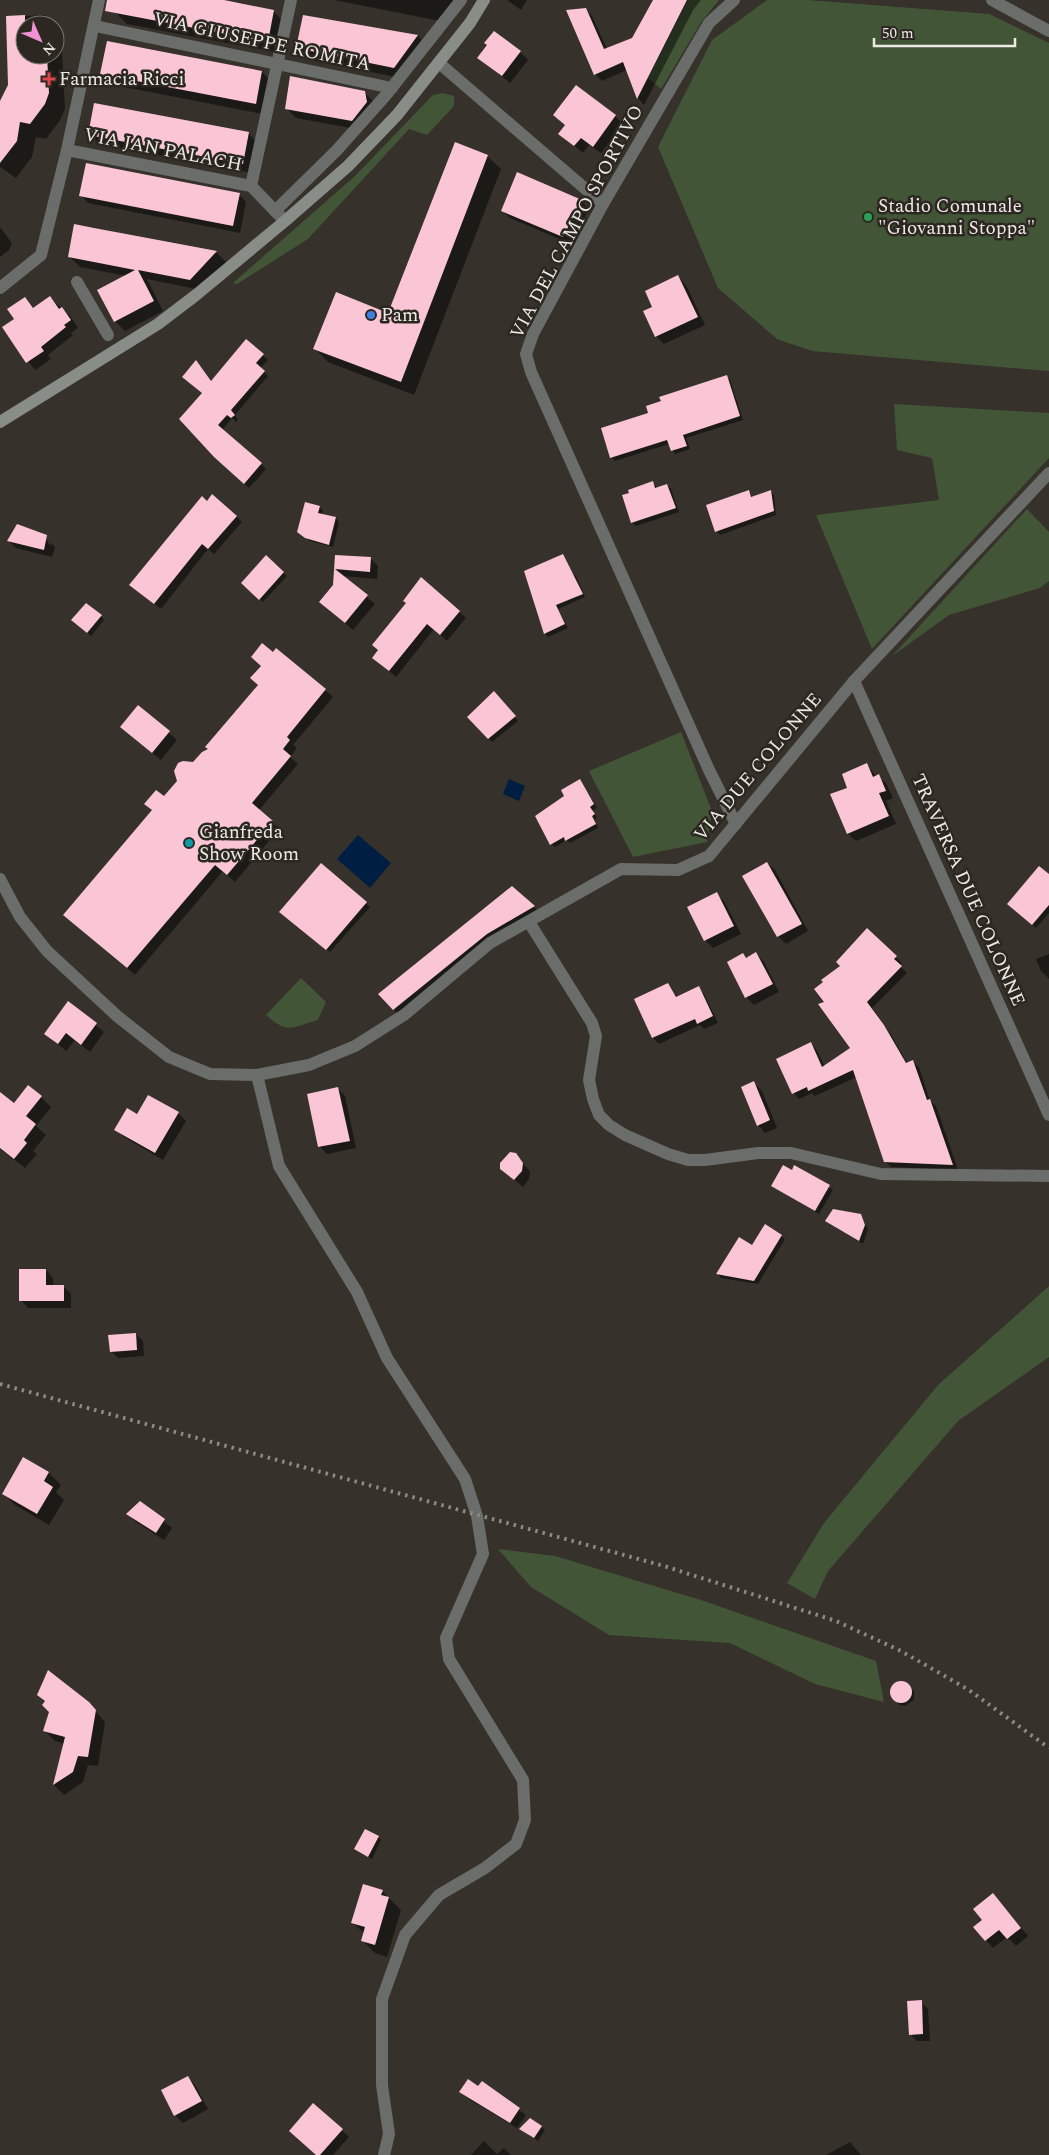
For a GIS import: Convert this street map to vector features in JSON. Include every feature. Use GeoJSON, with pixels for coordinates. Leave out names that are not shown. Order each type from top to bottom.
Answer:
{"type":"FeatureCollection","features":[{"type":"Feature","properties":{"kind":"main road"},"geometry":{"type":"LineString","coordinates":[[0,422],[158,324],[285,222],[348,166],[397,115],[470,23],[484,0]]}},
{"type":"Feature","properties":{"kind":"street"},"geometry":{"type":"LineString","coordinates":[[0,288],[41,255],[68,150],[99,0]]}},
{"type":"Feature","properties":{"kind":"street"},"geometry":{"type":"LineString","coordinates":[[285,222],[251,186],[291,0]]}},
{"type":"Feature","properties":{"kind":"street"},"geometry":{"type":"LineString","coordinates":[[275,211],[337,150],[392,88],[461,0]]}},
{"type":"Feature","properties":{"kind":"street","name":"VIA DEL CAMPO SPORTIVO"},"geometry":{"type":"LineString","coordinates":[[734,0],[709,23],[603,204],[533,334],[526,354],[530,372],[662,667],[736,824]]}},
{"type":"Feature","properties":{"kind":"street"},"geometry":{"type":"LineString","coordinates":[[992,0],[1049,31]]}},
{"type":"Feature","properties":{"kind":"street","name":"VIA GIUSEPPE ROMITA"},"geometry":{"type":"LineString","coordinates":[[95,26],[392,88]]}},
{"type":"Feature","properties":{"kind":"street"},"geometry":{"type":"LineString","coordinates":[[439,63],[603,204]]}},
{"type":"Feature","properties":{"kind":"street","name":"VIA JAN PALACH"},"geometry":{"type":"LineString","coordinates":[[68,150],[251,186]]}},
{"type":"Feature","properties":{"kind":"street"},"geometry":{"type":"LineString","coordinates":[[77,282],[108,335]]}},
{"type":"Feature","properties":{"kind":"street","name":"VIA DUE COLONNE"},"geometry":{"type":"LineString","coordinates":[[0,879],[20,917],[47,952],[117,1016],[169,1057],[210,1074],[258,1075],[309,1065],[354,1046],[404,1015],[490,944],[621,870],[678,870],[709,856],[854,681],[1049,473]]}},
{"type":"Feature","properties":{"kind":"street","name":"TRAVERSA DUE COLONNE"},"geometry":{"type":"LineString","coordinates":[[854,681],[1049,1115]]}},
{"type":"Feature","properties":{"kind":"street"},"geometry":{"type":"LineString","coordinates":[[529,922],[592,1023],[596,1036],[589,1080],[592,1099],[599,1115],[625,1135],[668,1154],[688,1160],[791,1153],[882,1174],[1049,1176]]}},
{"type":"Feature","properties":{"kind":"street"},"geometry":{"type":"LineString","coordinates":[[258,1075],[279,1166],[357,1292],[387,1358],[465,1479],[477,1516],[483,1554],[446,1638],[449,1659],[523,1780],[525,1820],[516,1844],[485,1868],[439,1895],[405,1935],[382,1999],[382,2085],[389,2134],[384,2155]]}},
{"type":"Feature","properties":{"kind":"green space"},"geometry":{"type":"Polygon","coordinates":[[[688,0],[719,0],[702,21],[661,89],[648,78],[688,0]]]}},
{"type":"Feature","properties":{"kind":"green space","name":"Stadio Comunale \"Giovanni Stoppa\""},"geometry":{"type":"Polygon","coordinates":[[[767,0],[807,0],[989,14],[1049,43],[1049,371],[812,351],[777,339],[718,288],[658,147],[712,40],[767,0]]]}},
{"type":"Feature","properties":{"kind":"green space"},"geometry":{"type":"Polygon","coordinates":[[[443,93],[454,96],[454,106],[427,135],[409,129],[308,239],[237,284],[233,283],[355,176],[433,95],[443,93]]]}},
{"type":"Feature","properties":{"kind":"green space"},"geometry":{"type":"Polygon","coordinates":[[[894,404],[1049,413],[1049,458],[872,649],[816,515],[939,500],[932,458],[897,450],[894,404]]]}},
{"type":"Feature","properties":{"kind":"green space"},"geometry":{"type":"Polygon","coordinates":[[[1027,509],[1049,532],[1049,581],[1040,588],[949,615],[892,656],[1027,509]]]}},
{"type":"Feature","properties":{"kind":"green space"},"geometry":{"type":"Polygon","coordinates":[[[681,732],[712,811],[707,842],[633,857],[589,771],[681,732]]]}},
{"type":"Feature","properties":{"kind":"green space"},"geometry":{"type":"Polygon","coordinates":[[[301,978],[326,1002],[318,1020],[296,1027],[285,1027],[266,1015],[301,978]]]}},
{"type":"Feature","properties":{"kind":"green space"},"geometry":{"type":"Polygon","coordinates":[[[1049,1286],[1049,1357],[958,1421],[828,1571],[815,1599],[787,1583],[824,1523],[938,1385],[1049,1286]]]}},
{"type":"Feature","properties":{"kind":"green space"},"geometry":{"type":"Polygon","coordinates":[[[498,1549],[555,1556],[704,1601],[876,1661],[884,1702],[815,1684],[730,1643],[609,1635],[531,1587],[498,1549]]]}},
{"type":"Feature","properties":{"kind":"water"},"geometry":{"type":"Polygon","coordinates":[[[509,779],[525,786],[519,801],[503,794],[509,779]]]}},
{"type":"Feature","properties":{"kind":"water"},"geometry":{"type":"Polygon","coordinates":[[[358,835],[391,863],[370,888],[337,859],[358,835]]]}},
{"type":"Feature","properties":{"kind":"building"},"geometry":{"type":"Polygon","coordinates":[[[107,0],[224,0],[274,10],[268,42],[105,11],[107,0]]]}},
{"type":"Feature","properties":{"kind":"building"},"geometry":{"type":"Polygon","coordinates":[[[653,0],[687,0],[637,99],[623,62],[594,75],[566,10],[586,8],[604,49],[632,38],[653,0]]]}},
{"type":"Feature","properties":{"kind":"building"},"geometry":{"type":"Polygon","coordinates":[[[303,15],[418,35],[394,68],[296,48],[303,15]]]}},
{"type":"Feature","properties":{"kind":"building"},"geometry":{"type":"Polygon","coordinates":[[[6,16],[15,16],[15,65],[48,65],[49,93],[45,104],[30,124],[20,122],[17,141],[0,163],[0,101],[8,85],[6,16]]]}},
{"type":"Feature","properties":{"kind":"building"},"geometry":{"type":"Polygon","coordinates":[[[494,31],[521,51],[502,76],[477,58],[487,45],[484,43],[494,31]]]}},
{"type":"Feature","properties":{"kind":"building"},"geometry":{"type":"Polygon","coordinates":[[[107,41],[262,71],[256,104],[100,74],[107,41]]]}},
{"type":"Feature","properties":{"kind":"building"},"geometry":{"type":"Polygon","coordinates":[[[290,76],[365,91],[367,102],[352,121],[285,109],[290,76]]]}},
{"type":"Feature","properties":{"kind":"building"},"geometry":{"type":"Polygon","coordinates":[[[576,85],[616,115],[593,147],[581,138],[574,146],[558,134],[565,125],[553,115],[576,85]]]}},
{"type":"Feature","properties":{"kind":"building"},"geometry":{"type":"Polygon","coordinates":[[[94,103],[249,132],[243,164],[88,135],[94,103]]]}},
{"type":"Feature","properties":{"kind":"building"},"geometry":{"type":"Polygon","coordinates":[[[455,142],[488,155],[401,382],[313,349],[336,292],[388,313],[455,142]]]}},
{"type":"Feature","properties":{"kind":"building"},"geometry":{"type":"Polygon","coordinates":[[[86,163],[240,193],[233,226],[79,196],[86,163]]]}},
{"type":"Feature","properties":{"kind":"building"},"geometry":{"type":"Polygon","coordinates":[[[517,172],[582,200],[563,237],[501,211],[517,172]]]}},
{"type":"Feature","properties":{"kind":"building"},"geometry":{"type":"Polygon","coordinates":[[[74,224],[217,251],[190,280],[138,270],[154,301],[114,322],[97,290],[135,270],[68,257],[74,224]]]}},
{"type":"Feature","properties":{"kind":"building"},"geometry":{"type":"Polygon","coordinates":[[[678,275],[698,317],[655,337],[643,311],[652,307],[645,291],[678,275]]]}},
{"type":"Feature","properties":{"kind":"building"},"geometry":{"type":"Polygon","coordinates":[[[50,296],[59,309],[62,307],[71,320],[64,325],[66,327],[41,347],[44,351],[26,363],[2,327],[14,319],[7,309],[25,297],[33,308],[50,296]]]}},
{"type":"Feature","properties":{"kind":"building"},"geometry":{"type":"Polygon","coordinates":[[[246,339],[264,354],[256,363],[265,371],[231,410],[235,415],[231,418],[227,415],[218,425],[262,463],[244,484],[214,457],[179,419],[202,393],[182,377],[196,360],[211,381],[246,339]]]}},
{"type":"Feature","properties":{"kind":"building"},"geometry":{"type":"Polygon","coordinates":[[[727,375],[740,416],[683,435],[687,446],[671,451],[667,440],[610,458],[601,428],[648,413],[646,406],[661,401],[659,397],[727,375]]]}},
{"type":"Feature","properties":{"kind":"building"},"geometry":{"type":"Polygon","coordinates":[[[653,481],[655,488],[667,484],[676,508],[631,523],[622,495],[629,493],[628,490],[653,481]]]}},
{"type":"Feature","properties":{"kind":"building"},"geometry":{"type":"Polygon","coordinates":[[[749,490],[751,497],[771,490],[774,511],[715,532],[706,505],[749,490]]]}},
{"type":"Feature","properties":{"kind":"building"},"geometry":{"type":"Polygon","coordinates":[[[212,494],[237,516],[208,549],[202,544],[154,604],[129,585],[202,496],[207,501],[212,494]]]}},
{"type":"Feature","properties":{"kind":"building"},"geometry":{"type":"Polygon","coordinates":[[[305,502],[320,506],[318,513],[336,517],[329,545],[305,538],[297,532],[305,502]]]}},
{"type":"Feature","properties":{"kind":"building"},"geometry":{"type":"Polygon","coordinates":[[[17,524],[47,535],[44,550],[7,541],[17,524]]]}},
{"type":"Feature","properties":{"kind":"building"},"geometry":{"type":"Polygon","coordinates":[[[563,554],[583,594],[556,605],[565,624],[544,634],[524,571],[563,554]]]}},
{"type":"Feature","properties":{"kind":"building"},"geometry":{"type":"Polygon","coordinates":[[[266,555],[284,572],[259,600],[241,583],[266,555]]]}},
{"type":"Feature","properties":{"kind":"building"},"geometry":{"type":"Polygon","coordinates":[[[335,555],[371,557],[370,572],[335,569],[368,595],[345,623],[319,602],[333,585],[335,555]]]}},
{"type":"Feature","properties":{"kind":"building"},"geometry":{"type":"Polygon","coordinates":[[[421,577],[460,611],[440,635],[427,624],[389,671],[372,658],[378,650],[372,645],[406,603],[403,601],[421,577]]]}},
{"type":"Feature","properties":{"kind":"building"},"geometry":{"type":"Polygon","coordinates":[[[86,603],[102,615],[87,633],[71,620],[86,603]]]}},
{"type":"Feature","properties":{"kind":"building","name":"Gianfreda Show Room"},"geometry":{"type":"Polygon","coordinates":[[[262,643],[273,652],[276,648],[326,689],[287,737],[290,740],[283,749],[291,756],[252,803],[273,821],[227,875],[215,865],[127,968],[63,915],[152,810],[144,804],[156,790],[164,796],[177,781],[174,771],[178,763],[183,761],[193,762],[202,752],[208,749],[205,747],[258,685],[250,678],[261,666],[251,657],[262,643]]]}},
{"type":"Feature","properties":{"kind":"building"},"geometry":{"type":"Polygon","coordinates":[[[494,691],[516,716],[488,739],[467,717],[494,691]]]}},
{"type":"Feature","properties":{"kind":"building"},"geometry":{"type":"Polygon","coordinates":[[[138,705],[170,731],[152,753],[120,727],[138,705]]]}},
{"type":"Feature","properties":{"kind":"building"},"geometry":{"type":"Polygon","coordinates":[[[867,763],[873,777],[879,774],[886,791],[879,793],[889,816],[847,834],[830,794],[847,788],[842,774],[867,763]]]}},
{"type":"Feature","properties":{"kind":"building"},"geometry":{"type":"Polygon","coordinates":[[[580,779],[594,804],[590,807],[595,814],[592,816],[596,824],[565,841],[564,837],[550,845],[535,816],[564,796],[561,790],[580,779]]]}},
{"type":"Feature","properties":{"kind":"building"},"geometry":{"type":"Polygon","coordinates":[[[767,862],[802,924],[777,937],[742,876],[767,862]]]}},
{"type":"Feature","properties":{"kind":"building"},"geometry":{"type":"Polygon","coordinates":[[[321,863],[367,902],[326,950],[279,912],[321,863]]]}},
{"type":"Feature","properties":{"kind":"building"},"geometry":{"type":"Polygon","coordinates":[[[1039,866],[1049,874],[1049,905],[1032,925],[1007,904],[1039,866]]]}},
{"type":"Feature","properties":{"kind":"building"},"geometry":{"type":"Polygon","coordinates":[[[512,886],[535,906],[487,934],[393,1010],[378,994],[512,886]]]}},
{"type":"Feature","properties":{"kind":"building"},"geometry":{"type":"Polygon","coordinates":[[[717,892],[734,926],[704,941],[687,907],[717,892]]]}},
{"type":"Feature","properties":{"kind":"building"},"geometry":{"type":"Polygon","coordinates":[[[867,928],[897,956],[894,959],[902,966],[867,1002],[884,1025],[906,1063],[913,1060],[927,1100],[930,1099],[953,1165],[884,1162],[853,1070],[808,1091],[807,1087],[792,1094],[776,1059],[811,1042],[822,1067],[850,1048],[818,1004],[824,1002],[814,989],[823,982],[821,980],[840,966],[836,962],[867,928]]]}},
{"type":"Feature","properties":{"kind":"building"},"geometry":{"type":"Polygon","coordinates":[[[756,952],[773,984],[745,998],[727,962],[743,953],[746,958],[756,952]]]}},
{"type":"Feature","properties":{"kind":"building"},"geometry":{"type":"Polygon","coordinates":[[[668,983],[676,997],[699,986],[713,1016],[697,1024],[695,1019],[652,1038],[634,999],[668,983]]]}},
{"type":"Feature","properties":{"kind":"building"},"geometry":{"type":"Polygon","coordinates":[[[68,1001],[97,1023],[81,1045],[66,1033],[58,1044],[44,1034],[68,1001]]]}},
{"type":"Feature","properties":{"kind":"building"},"geometry":{"type":"Polygon","coordinates":[[[754,1081],[770,1120],[757,1126],[741,1087],[754,1081]]]}},
{"type":"Feature","properties":{"kind":"building"},"geometry":{"type":"Polygon","coordinates":[[[28,1085],[42,1096],[26,1116],[36,1124],[24,1140],[27,1143],[14,1159],[0,1148],[0,1092],[14,1103],[28,1085]]]}},
{"type":"Feature","properties":{"kind":"building"},"geometry":{"type":"Polygon","coordinates":[[[338,1087],[350,1141],[318,1147],[307,1094],[338,1087]]]}},
{"type":"Feature","properties":{"kind":"building"},"geometry":{"type":"Polygon","coordinates":[[[148,1095],[179,1112],[155,1153],[114,1130],[127,1108],[137,1114],[148,1095]]]}},
{"type":"Feature","properties":{"kind":"building"},"geometry":{"type":"Polygon","coordinates":[[[510,1152],[516,1153],[523,1163],[522,1171],[514,1180],[500,1169],[500,1163],[510,1152]]]}},
{"type":"Feature","properties":{"kind":"building"},"geometry":{"type":"Polygon","coordinates":[[[783,1165],[792,1170],[794,1165],[830,1185],[815,1211],[771,1186],[783,1165]]]}},
{"type":"Feature","properties":{"kind":"building"},"geometry":{"type":"Polygon","coordinates":[[[833,1209],[861,1214],[865,1225],[859,1241],[825,1221],[833,1209]]]}},
{"type":"Feature","properties":{"kind":"building"},"geometry":{"type":"Polygon","coordinates":[[[765,1224],[782,1235],[754,1281],[716,1274],[739,1237],[752,1245],[765,1224]]]}},
{"type":"Feature","properties":{"kind":"building"},"geometry":{"type":"Polygon","coordinates":[[[19,1269],[46,1269],[46,1285],[64,1285],[64,1301],[19,1301],[19,1269]]]}},
{"type":"Feature","properties":{"kind":"building"},"geometry":{"type":"Polygon","coordinates":[[[136,1333],[137,1350],[110,1352],[108,1335],[136,1333]]]}},
{"type":"Feature","properties":{"kind":"building"},"geometry":{"type":"Polygon","coordinates":[[[23,1457],[49,1472],[44,1481],[53,1487],[37,1514],[2,1494],[23,1457]]]}},
{"type":"Feature","properties":{"kind":"building"},"geometry":{"type":"Polygon","coordinates":[[[140,1501],[165,1519],[156,1533],[126,1514],[140,1501]]]}},
{"type":"Feature","properties":{"kind":"building"},"geometry":{"type":"Polygon","coordinates":[[[48,1670],[89,1702],[96,1710],[88,1757],[78,1756],[73,1772],[53,1785],[65,1737],[43,1731],[49,1712],[42,1705],[45,1701],[37,1695],[48,1670]]]}},
{"type":"Feature","properties":{"kind":"building"},"geometry":{"type":"Polygon","coordinates":[[[901,1681],[909,1684],[912,1692],[909,1700],[901,1703],[893,1700],[890,1692],[893,1684],[901,1681]]]}},
{"type":"Feature","properties":{"kind":"building"},"geometry":{"type":"Polygon","coordinates":[[[365,1829],[379,1836],[368,1857],[354,1849],[365,1829]]]}},
{"type":"Feature","properties":{"kind":"building"},"geometry":{"type":"Polygon","coordinates":[[[363,1884],[383,1890],[381,1895],[389,1897],[375,1945],[361,1941],[365,1927],[351,1923],[363,1884]]]}},
{"type":"Feature","properties":{"kind":"building"},"geometry":{"type":"Polygon","coordinates":[[[993,1893],[1021,1928],[1007,1939],[999,1930],[985,1941],[973,1927],[982,1920],[973,1909],[993,1893]]]}},
{"type":"Feature","properties":{"kind":"building"},"geometry":{"type":"Polygon","coordinates":[[[922,2000],[923,2034],[909,2035],[907,2001],[922,2000]]]}},
{"type":"Feature","properties":{"kind":"building"},"geometry":{"type":"Polygon","coordinates":[[[188,2076],[202,2101],[174,2116],[161,2090],[188,2076]]]}},
{"type":"Feature","properties":{"kind":"building"},"geometry":{"type":"Polygon","coordinates":[[[468,2079],[478,2086],[482,2081],[520,2108],[510,2123],[459,2092],[468,2079]]]}},
{"type":"Feature","properties":{"kind":"building"},"geometry":{"type":"Polygon","coordinates":[[[313,2103],[343,2129],[320,2155],[316,2155],[289,2131],[313,2103]]]}},
{"type":"Feature","properties":{"kind":"building"},"geometry":{"type":"Polygon","coordinates":[[[530,2118],[542,2126],[534,2138],[519,2129],[530,2118]]]}},
{"type":"Feature","properties":{"kind":"railway"},"geometry":{"type":"LineString","coordinates":[[0,1384],[664,1566],[836,1621],[901,1651],[969,1690],[1049,1748]]}},
{"type":"Feature","properties":{"kind":"place","name":"Farmacia Ricci"},"geometry":{"type":"Point","coordinates":[49,79]}},
{"type":"Feature","properties":{"kind":"place","name":"Stadio Comunale \"Giovanni Stoppa\""},"geometry":{"type":"Point","coordinates":[868,217]}},
{"type":"Feature","properties":{"kind":"place","name":"Pam"},"geometry":{"type":"Point","coordinates":[371,315]}},
{"type":"Feature","properties":{"kind":"place","name":"Gianfreda Show Room"},"geometry":{"type":"Point","coordinates":[189,843]}}]}
